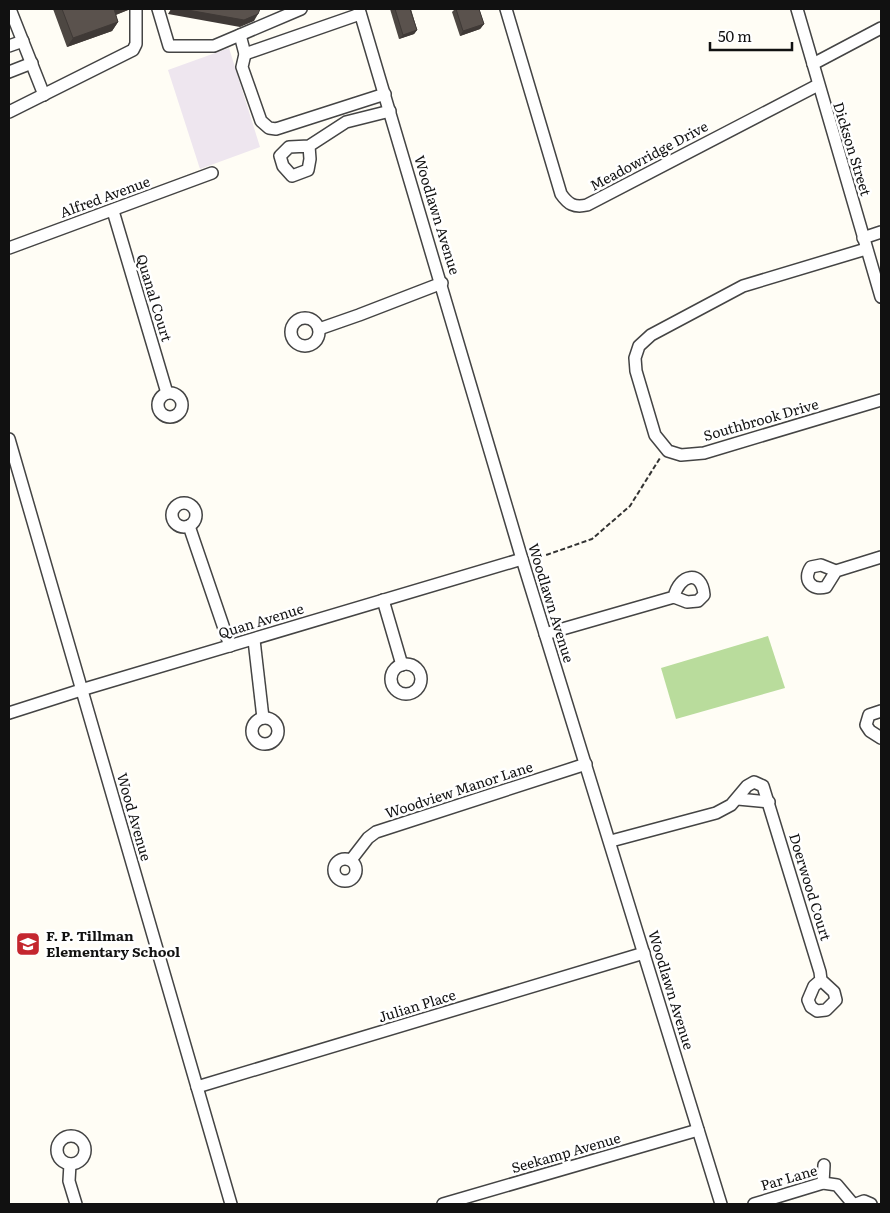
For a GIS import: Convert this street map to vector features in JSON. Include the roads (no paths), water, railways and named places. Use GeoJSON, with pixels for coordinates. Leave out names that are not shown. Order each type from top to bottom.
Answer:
{"type":"FeatureCollection","features":[{"type":"Feature","properties":{"kind":"street"},"geometry":{"type":"LineString","coordinates":[[9,112],[133,50],[136,44],[136,9]]}},
{"type":"Feature","properties":{"kind":"street"},"geometry":{"type":"LineString","coordinates":[[158,9],[170,46],[214,46],[301,9]]}},
{"type":"Feature","properties":{"kind":"street","name":"Meadowridge Drive"},"geometry":{"type":"LineString","coordinates":[[506,9],[561,194],[568,204],[579,207],[587,205],[818,85]]}},
{"type":"Feature","properties":{"kind":"street","name":"Dickson Street"},"geometry":{"type":"LineString","coordinates":[[796,9],[881,297]]}},
{"type":"Feature","properties":{"kind":"street"},"geometry":{"type":"LineString","coordinates":[[10,10],[44,95]]}},
{"type":"Feature","properties":{"kind":"street"},"geometry":{"type":"LineString","coordinates":[[245,54],[360,11]]}},
{"type":"Feature","properties":{"kind":"street","name":"Woodlawn Avenue"},"geometry":{"type":"LineString","coordinates":[[360,11],[442,282],[522,561],[611,842],[721,1204]]}},
{"type":"Feature","properties":{"kind":"street"},"geometry":{"type":"LineString","coordinates":[[813,64],[881,28]]}},
{"type":"Feature","properties":{"kind":"street"},"geometry":{"type":"LineString","coordinates":[[240,35],[245,54],[242,67],[261,121],[269,128],[276,128],[384,94]]}},
{"type":"Feature","properties":{"kind":"street"},"geometry":{"type":"LineString","coordinates":[[9,46],[23,41]]}},
{"type":"Feature","properties":{"kind":"street"},"geometry":{"type":"LineString","coordinates":[[9,72],[32,63]]}},
{"type":"Feature","properties":{"kind":"street"},"geometry":{"type":"LineString","coordinates":[[309,146],[346,122],[390,112]]}},
{"type":"Feature","properties":{"kind":"street","name":"Alfred Avenue"},"geometry":{"type":"LineString","coordinates":[[9,248],[212,173]]}},
{"type":"Feature","properties":{"kind":"street","name":"Quanal Court"},"geometry":{"type":"LineString","coordinates":[[113,211],[166,393]]}},
{"type":"Feature","properties":{"kind":"street"},"geometry":{"type":"LineString","coordinates":[[865,243],[881,232]]}},
{"type":"Feature","properties":{"kind":"street","name":"Southbrook Drive"},"geometry":{"type":"LineString","coordinates":[[865,243],[743,286],[651,335],[639,346],[635,358],[636,370],[655,435],[666,448],[681,455],[704,453],[881,400]]}},
{"type":"Feature","properties":{"kind":"street"},"geometry":{"type":"LineString","coordinates":[[318,328],[359,315],[442,282]]}},
{"type":"Feature","properties":{"kind":"street","name":"Wood Avenue"},"geometry":{"type":"LineString","coordinates":[[9,439],[11,456],[231,1204]]}},
{"type":"Feature","properties":{"kind":"street"},"geometry":{"type":"LineString","coordinates":[[189,526],[230,646]]}},
{"type":"Feature","properties":{"kind":"street"},"geometry":{"type":"LineString","coordinates":[[836,571],[881,558]]}},
{"type":"Feature","properties":{"kind":"street","name":"Quan Avenue"},"geometry":{"type":"LineString","coordinates":[[9,714],[81,690],[383,600],[522,561]]}},
{"type":"Feature","properties":{"kind":"street"},"geometry":{"type":"LineString","coordinates":[[545,634],[674,596]]}},
{"type":"Feature","properties":{"kind":"street"},"geometry":{"type":"LineString","coordinates":[[383,600],[402,665]]}},
{"type":"Feature","properties":{"kind":"street"},"geometry":{"type":"LineString","coordinates":[[254,640],[263,718]]}},
{"type":"Feature","properties":{"kind":"street"},"geometry":{"type":"LineString","coordinates":[[881,711],[869,715],[866,725],[870,732],[881,738]]}},
{"type":"Feature","properties":{"kind":"street","name":"Woodview Manor Lane"},"geometry":{"type":"LineString","coordinates":[[351,860],[368,838],[376,832],[586,764]]}},
{"type":"Feature","properties":{"kind":"street","name":"Doerwood Court"},"geometry":{"type":"LineString","coordinates":[[611,842],[716,813],[738,799],[747,786],[754,782],[763,786],[821,980]]}},
{"type":"Feature","properties":{"kind":"street"},"geometry":{"type":"LineString","coordinates":[[738,799],[769,802]]}},
{"type":"Feature","properties":{"kind":"street","name":"Julian Place"},"geometry":{"type":"LineString","coordinates":[[197,1087],[644,953]]}},
{"type":"Feature","properties":{"kind":"street","name":"Seekamp Avenue"},"geometry":{"type":"LineString","coordinates":[[443,1204],[698,1130]]}},
{"type":"Feature","properties":{"kind":"street"},"geometry":{"type":"LineString","coordinates":[[70,1164],[69,1181],[76,1204]]}},
{"type":"Feature","properties":{"kind":"street"},"geometry":{"type":"LineString","coordinates":[[823,1182],[824,1165]]}},
{"type":"Feature","properties":{"kind":"street","name":"Par Lane"},"geometry":{"type":"LineString","coordinates":[[754,1204],[823,1182],[837,1185],[854,1204]]}},
{"type":"Feature","properties":{"kind":"street"},"geometry":{"type":"LineString","coordinates":[[854,1204],[864,1201],[871,1204]]}},
{"type":"Feature","properties":{"kind":"place","name":"F. P. Tillman Elementary School"},"geometry":{"type":"Point","coordinates":[28,944]}}]}
